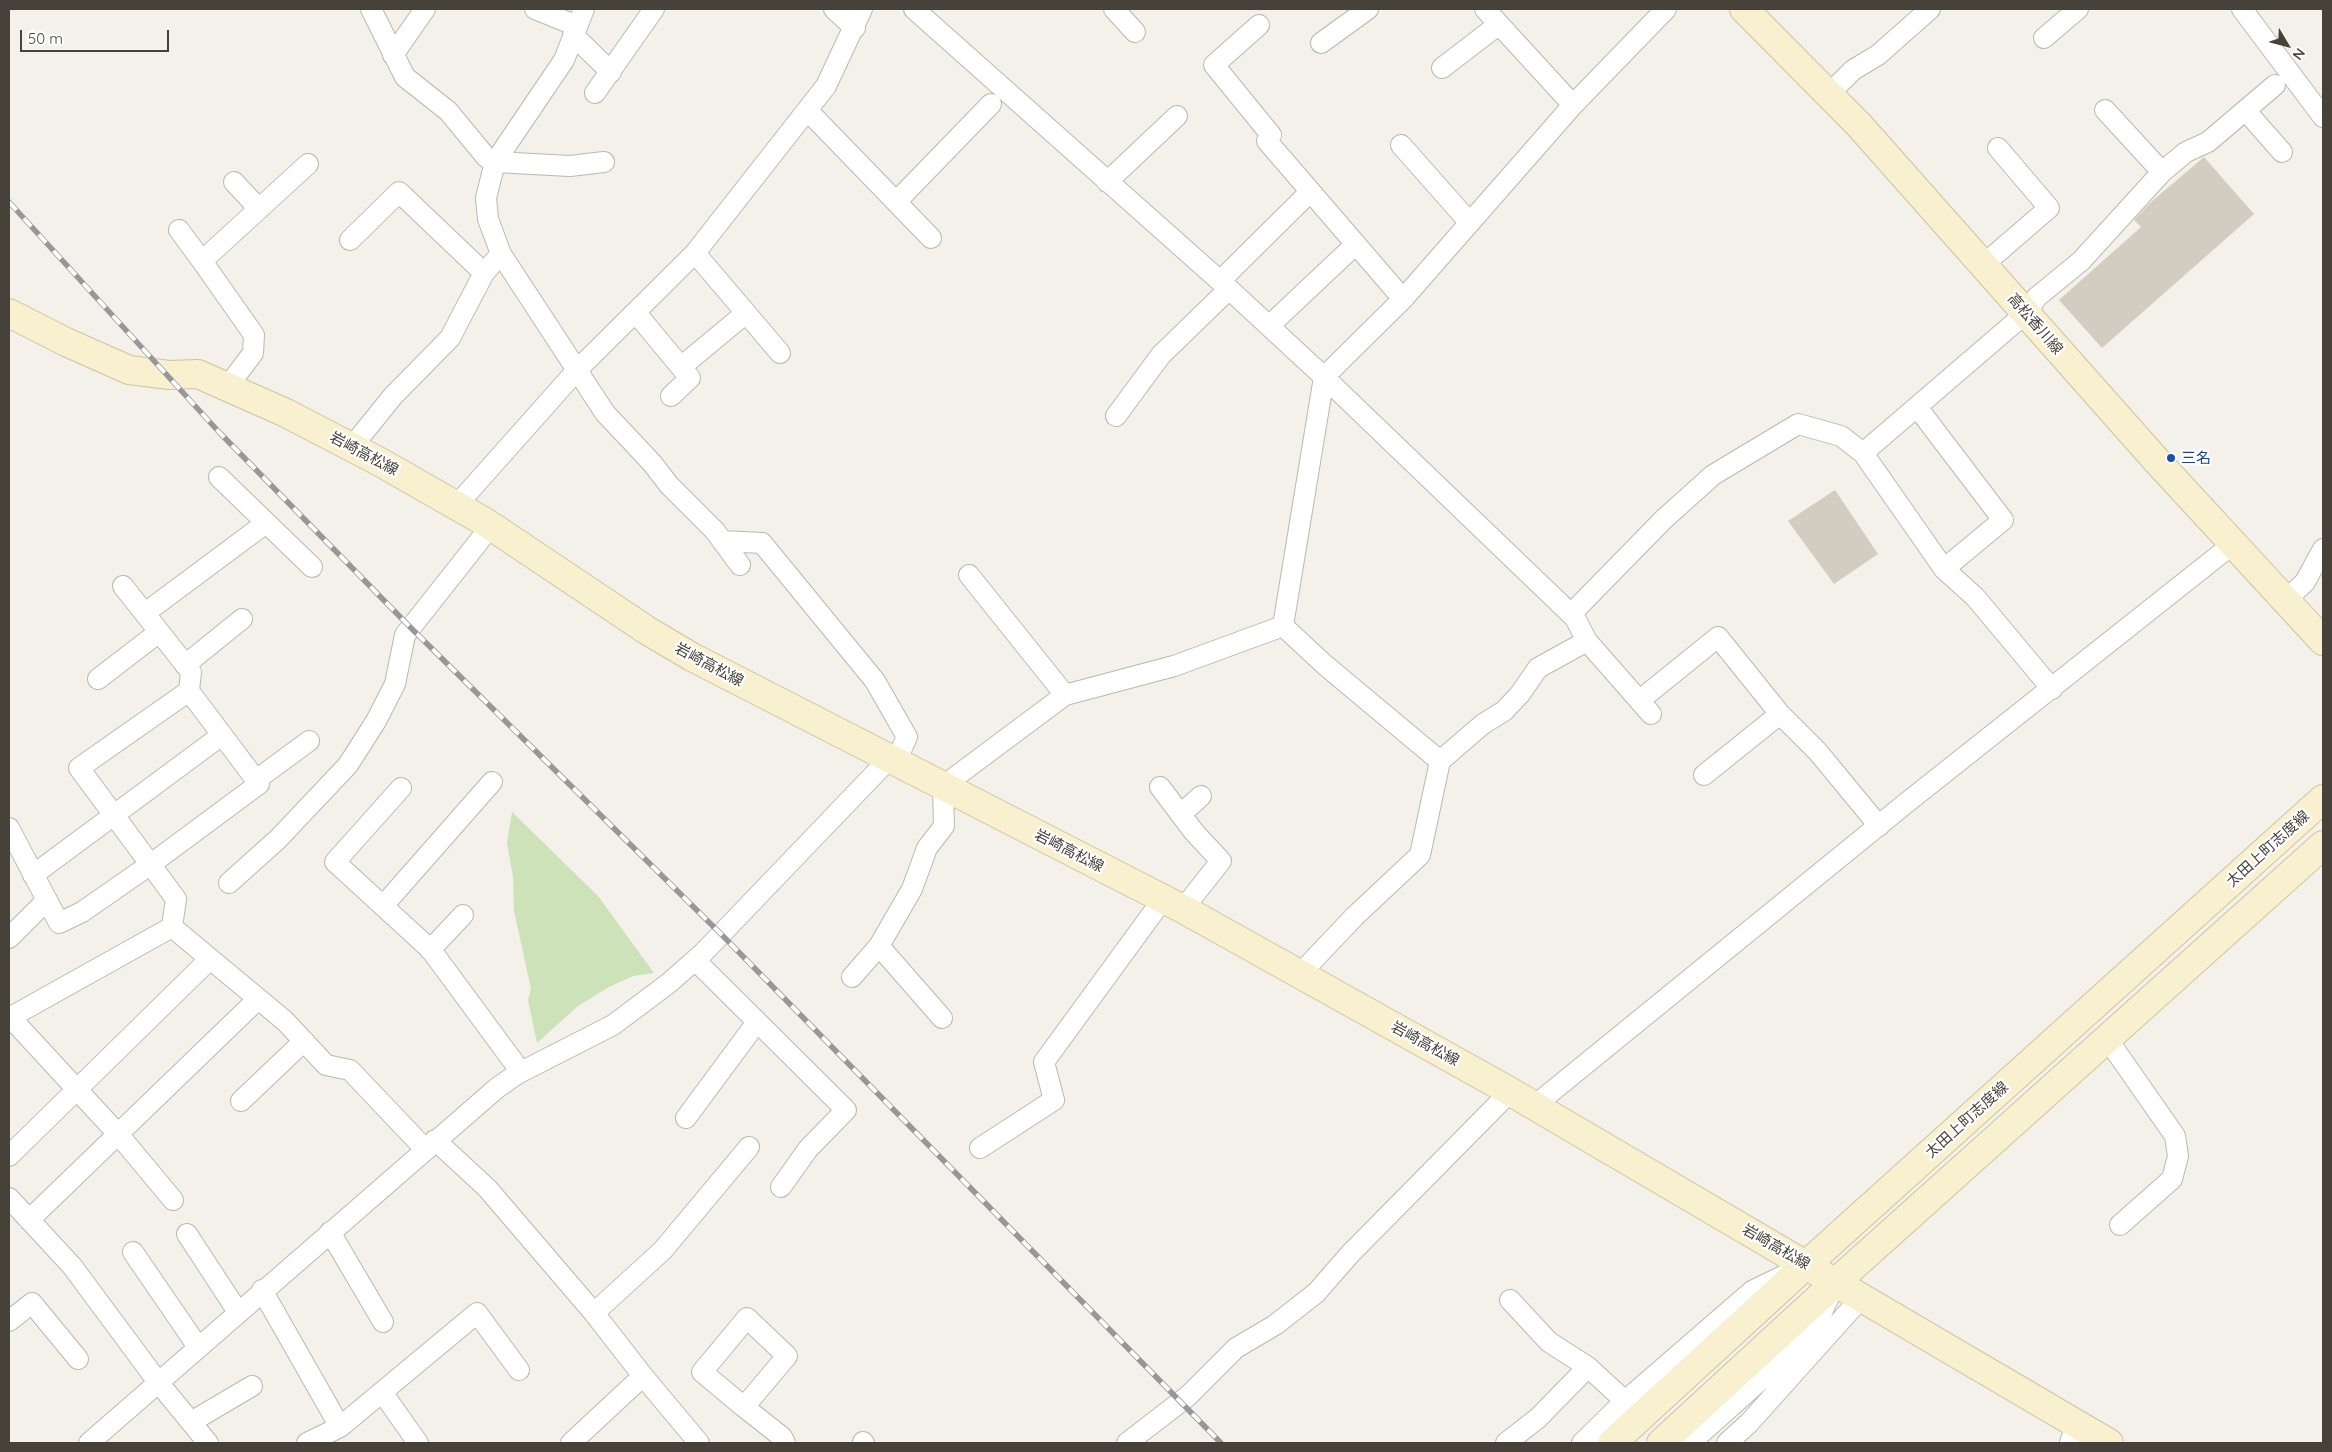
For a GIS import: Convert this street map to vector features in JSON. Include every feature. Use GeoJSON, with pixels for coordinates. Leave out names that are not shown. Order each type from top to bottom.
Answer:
{"type":"FeatureCollection","features":[{"type":"Feature","properties":{"kind":"main road","name":"高松香川線"},"geometry":{"type":"LineString","coordinates":[[1744,9],[1859,125],[2233,544],[2323,641]]}},
{"type":"Feature","properties":{"kind":"main road","name":"岩崎高松線"},"geometry":{"type":"LineString","coordinates":[[9,313],[66,342],[129,370],[169,375],[198,374],[286,413],[491,526],[663,640],[1173,904],[1300,974],[1510,1092],[1862,1297],[2073,1433],[2109,1443]]}},
{"type":"Feature","properties":{"kind":"main road","name":"太田上町志度線"},"geometry":{"type":"LineString","coordinates":[[1612,1443],[1806,1265],[2323,799]]}},
{"type":"Feature","properties":{"kind":"main road"},"geometry":{"type":"LineString","coordinates":[[1662,1443],[1836,1282],[2108,1040],[2323,845]]}},
{"type":"Feature","properties":{"kind":"street"},"geometry":{"type":"LineString","coordinates":[[371,9],[405,77],[448,110],[486,157],[495,162],[570,166],[604,162]]}},
{"type":"Feature","properties":{"kind":"street"},"geometry":{"type":"LineString","coordinates":[[393,55],[425,9]]}},
{"type":"Feature","properties":{"kind":"street"},"geometry":{"type":"LineString","coordinates":[[535,9],[578,23],[611,72]]}},
{"type":"Feature","properties":{"kind":"street"},"geometry":{"type":"LineString","coordinates":[[596,93],[654,9]]}},
{"type":"Feature","properties":{"kind":"street"},"geometry":{"type":"LineString","coordinates":[[834,9],[855,28]]}},
{"type":"Feature","properties":{"kind":"street"},"geometry":{"type":"LineString","coordinates":[[456,506],[577,370],[636,314],[695,253],[826,86],[855,28],[862,9]]}},
{"type":"Feature","properties":{"kind":"street"},"geometry":{"type":"LineString","coordinates":[[914,9],[1224,285],[1324,377],[1571,614],[1587,641],[1645,707],[1718,638],[1780,714],[1818,752],[1879,826]]}},
{"type":"Feature","properties":{"kind":"street"},"geometry":{"type":"LineString","coordinates":[[1114,9],[1135,32]]}},
{"type":"Feature","properties":{"kind":"street"},"geometry":{"type":"LineString","coordinates":[[1321,43],[1368,9]]}},
{"type":"Feature","properties":{"kind":"street"},"geometry":{"type":"LineString","coordinates":[[1485,9],[1573,105]]}},
{"type":"Feature","properties":{"kind":"street"},"geometry":{"type":"LineString","coordinates":[[1282,626],[1324,377],[1403,299],[1573,105],[1666,9]]}},
{"type":"Feature","properties":{"kind":"street"},"geometry":{"type":"LineString","coordinates":[[1829,94],[1853,70],[1878,54],[1930,9]]}},
{"type":"Feature","properties":{"kind":"street"},"geometry":{"type":"LineString","coordinates":[[2044,38],[2078,9]]}},
{"type":"Feature","properties":{"kind":"street"},"geometry":{"type":"LineString","coordinates":[[2242,9],[2323,117]]}},
{"type":"Feature","properties":{"kind":"street"},"geometry":{"type":"LineString","coordinates":[[578,23],[564,60],[495,162],[486,198],[488,219],[501,254],[605,413],[669,484],[715,531],[740,565]]}},
{"type":"Feature","properties":{"kind":"street"},"geometry":{"type":"LineString","coordinates":[[1259,25],[1214,65],[1271,135],[1267,142],[1403,299]]}},
{"type":"Feature","properties":{"kind":"street"},"geometry":{"type":"LineString","coordinates":[[1442,68],[1498,25]]}},
{"type":"Feature","properties":{"kind":"street"},"geometry":{"type":"LineString","coordinates":[[1863,453],[2026,313],[2038,297],[2081,261],[2162,172],[2186,152],[2208,142],[2275,85]]}},
{"type":"Feature","properties":{"kind":"street"},"geometry":{"type":"LineString","coordinates":[[896,202],[991,104]]}},
{"type":"Feature","properties":{"kind":"street"},"geometry":{"type":"LineString","coordinates":[[808,110],[931,238]]}},
{"type":"Feature","properties":{"kind":"street"},"geometry":{"type":"LineString","coordinates":[[2105,110],[2162,172]]}},
{"type":"Feature","properties":{"kind":"street"},"geometry":{"type":"LineString","coordinates":[[2246,111],[2282,152]]}},
{"type":"Feature","properties":{"kind":"street"},"geometry":{"type":"LineString","coordinates":[[1107,182],[1177,116]]}},
{"type":"Feature","properties":{"kind":"street"},"geometry":{"type":"LineString","coordinates":[[1400,145],[1470,223]]}},
{"type":"Feature","properties":{"kind":"street"},"geometry":{"type":"LineString","coordinates":[[1983,264],[2049,208],[1998,148]]}},
{"type":"Feature","properties":{"kind":"street"},"geometry":{"type":"LineString","coordinates":[[202,261],[308,164]]}},
{"type":"Feature","properties":{"kind":"street"},"geometry":{"type":"LineString","coordinates":[[234,182],[259,209]]}},
{"type":"Feature","properties":{"kind":"street"},"geometry":{"type":"LineString","coordinates":[[350,240],[399,192],[484,273]]}},
{"type":"Feature","properties":{"kind":"street"},"geometry":{"type":"LineString","coordinates":[[1116,416],[1161,356],[1310,192]]}},
{"type":"Feature","properties":{"kind":"street"},"geometry":{"type":"LineString","coordinates":[[179,230],[254,335],[253,353],[228,386]]}},
{"type":"Feature","properties":{"kind":"street"},"geometry":{"type":"LineString","coordinates":[[1269,326],[1356,244]]}},
{"type":"Feature","properties":{"kind":"street"},"geometry":{"type":"LineString","coordinates":[[695,253],[780,353]]}},
{"type":"Feature","properties":{"kind":"street"},"geometry":{"type":"LineString","coordinates":[[351,448],[393,396],[450,338],[484,273],[501,254]]}},
{"type":"Feature","properties":{"kind":"street"},"geometry":{"type":"LineString","coordinates":[[681,367],[746,313]]}},
{"type":"Feature","properties":{"kind":"street"},"geometry":{"type":"LineString","coordinates":[[636,314],[690,378],[671,396]]}},
{"type":"Feature","properties":{"kind":"street"},"geometry":{"type":"LineString","coordinates":[[1917,407],[2003,520],[1944,569]]}},
{"type":"Feature","properties":{"kind":"street"},"geometry":{"type":"LineString","coordinates":[[1571,614],[1664,519],[1713,476],[1798,424],[1841,436],[1863,453],[1944,569],[1975,597],[2052,689]]}},
{"type":"Feature","properties":{"kind":"street"},"geometry":{"type":"LineString","coordinates":[[219,477],[312,567]]}},
{"type":"Feature","properties":{"kind":"street"},"geometry":{"type":"LineString","coordinates":[[144,613],[266,523]]}},
{"type":"Feature","properties":{"kind":"street"},"geometry":{"type":"LineString","coordinates":[[229,883],[278,839],[348,765],[376,721],[395,684],[405,635],[491,526]]}},
{"type":"Feature","properties":{"kind":"street"},"geometry":{"type":"LineString","coordinates":[[88,1443],[430,1144],[497,1088],[522,1072],[613,1025],[669,983],[695,960],[893,760],[907,737],[875,681],[762,544],[722,541]]}},
{"type":"Feature","properties":{"kind":"street"},"geometry":{"type":"LineString","coordinates":[[1534,1106],[1879,826],[2233,544]]}},
{"type":"Feature","properties":{"kind":"street"},"geometry":{"type":"LineString","coordinates":[[2286,600],[2305,582],[2323,549]]}},
{"type":"Feature","properties":{"kind":"street"},"geometry":{"type":"LineString","coordinates":[[969,575],[1065,695]]}},
{"type":"Feature","properties":{"kind":"street"},"geometry":{"type":"LineString","coordinates":[[11,839],[59,923],[82,912],[151,864],[259,784],[189,691],[191,672],[123,586]]}},
{"type":"Feature","properties":{"kind":"street"},"geometry":{"type":"LineString","coordinates":[[185,666],[242,619]]}},
{"type":"Feature","properties":{"kind":"street"},"geometry":{"type":"LineString","coordinates":[[852,977],[879,946],[912,889],[927,848],[944,826],[943,786],[1065,695],[1174,666],[1282,626]]}},
{"type":"Feature","properties":{"kind":"street"},"geometry":{"type":"LineString","coordinates":[[1282,626],[1325,665],[1385,713],[1440,761]]}},
{"type":"Feature","properties":{"kind":"street"},"geometry":{"type":"LineString","coordinates":[[98,679],[159,632]]}},
{"type":"Feature","properties":{"kind":"street"},"geometry":{"type":"LineString","coordinates":[[1300,974],[1354,917],[1420,855],[1440,761],[1483,724],[1504,711],[1520,694],[1538,668],[1587,641]]}},
{"type":"Feature","properties":{"kind":"street"},"geometry":{"type":"LineString","coordinates":[[172,927],[176,899],[79,768],[189,691]]}},
{"type":"Feature","properties":{"kind":"street"},"geometry":{"type":"LineString","coordinates":[[1704,775],[1780,714]]}},
{"type":"Feature","properties":{"kind":"street"},"geometry":{"type":"LineString","coordinates":[[33,875],[222,735]]}},
{"type":"Feature","properties":{"kind":"street"},"geometry":{"type":"LineString","coordinates":[[256,780],[309,741]]}},
{"type":"Feature","properties":{"kind":"street"},"geometry":{"type":"LineString","coordinates":[[383,906],[492,782]]}},
{"type":"Feature","properties":{"kind":"street"},"geometry":{"type":"LineString","coordinates":[[980,1148],[1054,1100],[1044,1062],[1173,904],[1221,860],[1160,787]]}},
{"type":"Feature","properties":{"kind":"street"},"geometry":{"type":"LineString","coordinates":[[401,788],[335,862],[430,950],[522,1072]]}},
{"type":"Feature","properties":{"kind":"street"},"geometry":{"type":"LineString","coordinates":[[1181,814],[1201,796]]}},
{"type":"Feature","properties":{"kind":"street"},"geometry":{"type":"LineString","coordinates":[[9,938],[46,900]]}},
{"type":"Feature","properties":{"kind":"street"},"geometry":{"type":"LineString","coordinates":[[430,950],[463,915]]}},
{"type":"Feature","properties":{"kind":"street"},"geometry":{"type":"LineString","coordinates":[[172,927],[285,1021],[326,1066],[350,1070],[430,1144],[487,1188],[594,1313],[699,1443]]}},
{"type":"Feature","properties":{"kind":"street"},"geometry":{"type":"LineString","coordinates":[[172,927],[9,1018],[118,1134],[173,1200]]}},
{"type":"Feature","properties":{"kind":"street"},"geometry":{"type":"LineString","coordinates":[[879,946],[942,1018]]}},
{"type":"Feature","properties":{"kind":"street"},"geometry":{"type":"LineString","coordinates":[[9,1156],[210,959]]}},
{"type":"Feature","properties":{"kind":"street"},"geometry":{"type":"LineString","coordinates":[[695,960],[846,1110],[808,1149],[781,1187]]}},
{"type":"Feature","properties":{"kind":"street"},"geometry":{"type":"LineString","coordinates":[[29,1220],[258,999]]}},
{"type":"Feature","properties":{"kind":"street"},"geometry":{"type":"LineString","coordinates":[[686,1118],[758,1022]]}},
{"type":"Feature","properties":{"kind":"street"},"geometry":{"type":"LineString","coordinates":[[2108,1040],[2175,1136],[2178,1156],[2172,1179],[2120,1225]]}},
{"type":"Feature","properties":{"kind":"street"},"geometry":{"type":"LineString","coordinates":[[241,1101],[304,1041]]}},
{"type":"Feature","properties":{"kind":"street"},"geometry":{"type":"LineString","coordinates":[[1127,1443],[1188,1396],[1236,1348],[1274,1325],[1316,1293],[1350,1254],[1510,1092]]}},
{"type":"Feature","properties":{"kind":"street"},"geometry":{"type":"LineString","coordinates":[[594,1313],[662,1250],[749,1147]]}},
{"type":"Feature","properties":{"kind":"street"},"geometry":{"type":"LineString","coordinates":[[9,1198],[72,1266],[158,1382],[208,1443]]}},
{"type":"Feature","properties":{"kind":"street"},"geometry":{"type":"LineString","coordinates":[[330,1232],[383,1322]]}},
{"type":"Feature","properties":{"kind":"street"},"geometry":{"type":"LineString","coordinates":[[187,1234],[238,1312]]}},
{"type":"Feature","properties":{"kind":"street"},"geometry":{"type":"LineString","coordinates":[[133,1252],[198,1347]]}},
{"type":"Feature","properties":{"kind":"street"},"geometry":{"type":"LineString","coordinates":[[1582,1443],[1625,1401],[1752,1291],[1806,1265]]}},
{"type":"Feature","properties":{"kind":"street"},"geometry":{"type":"LineString","coordinates":[[1690,1443],[1812,1334],[1836,1282]]}},
{"type":"Feature","properties":{"kind":"street"},"geometry":{"type":"LineString","coordinates":[[262,1290],[340,1427]]}},
{"type":"Feature","properties":{"kind":"street"},"geometry":{"type":"LineString","coordinates":[[1727,1443],[1749,1423],[1862,1297]]}},
{"type":"Feature","properties":{"kind":"street"},"geometry":{"type":"LineString","coordinates":[[1510,1300],[1550,1342],[1588,1367],[1625,1401]]}},
{"type":"Feature","properties":{"kind":"street"},"geometry":{"type":"LineString","coordinates":[[9,1321],[32,1303],[78,1360]]}},
{"type":"Feature","properties":{"kind":"street"},"geometry":{"type":"LineString","coordinates":[[308,1443],[340,1427],[477,1313],[519,1370]]}},
{"type":"Feature","properties":{"kind":"street"},"geometry":{"type":"LineString","coordinates":[[1506,1443],[1538,1418],[1588,1367]]}},
{"type":"Feature","properties":{"kind":"street"},"geometry":{"type":"LineString","coordinates":[[571,1443],[643,1376]]}},
{"type":"Feature","properties":{"kind":"street"},"geometry":{"type":"LineString","coordinates":[[191,1422],[252,1386]]}},
{"type":"Feature","properties":{"kind":"street"},"geometry":{"type":"LineString","coordinates":[[382,1392],[418,1443]]}},
{"type":"Feature","properties":{"kind":"street"},"geometry":{"type":"LineString","coordinates":[[744,1407],[782,1437],[785,1443]]}},
{"type":"Feature","properties":{"kind":"green space"},"geometry":{"type":"Polygon","coordinates":[[[512,812],[598,896],[654,973],[633,976],[609,987],[578,1006],[537,1043],[528,1000],[531,989],[514,911],[513,877],[507,843],[512,812]]]}},
{"type":"Feature","properties":{"kind":"building"},"geometry":{"type":"Polygon","coordinates":[[[2204,157],[2254,214],[2102,348],[2059,300],[2141,227],[2134,220],[2151,202],[2204,157]]]}},
{"type":"Feature","properties":{"kind":"building"},"geometry":{"type":"Polygon","coordinates":[[[1835,490],[1878,554],[1834,584],[1788,521],[1835,490]]]}},
{"type":"Feature","properties":{"kind":"railway"},"geometry":{"type":"LineString","coordinates":[[9,202],[218,431],[411,628],[721,934],[1221,1443]]}},
{"type":"Feature","properties":{"kind":"place","name":"三名"},"geometry":{"type":"Point","coordinates":[2171,458]}}]}
